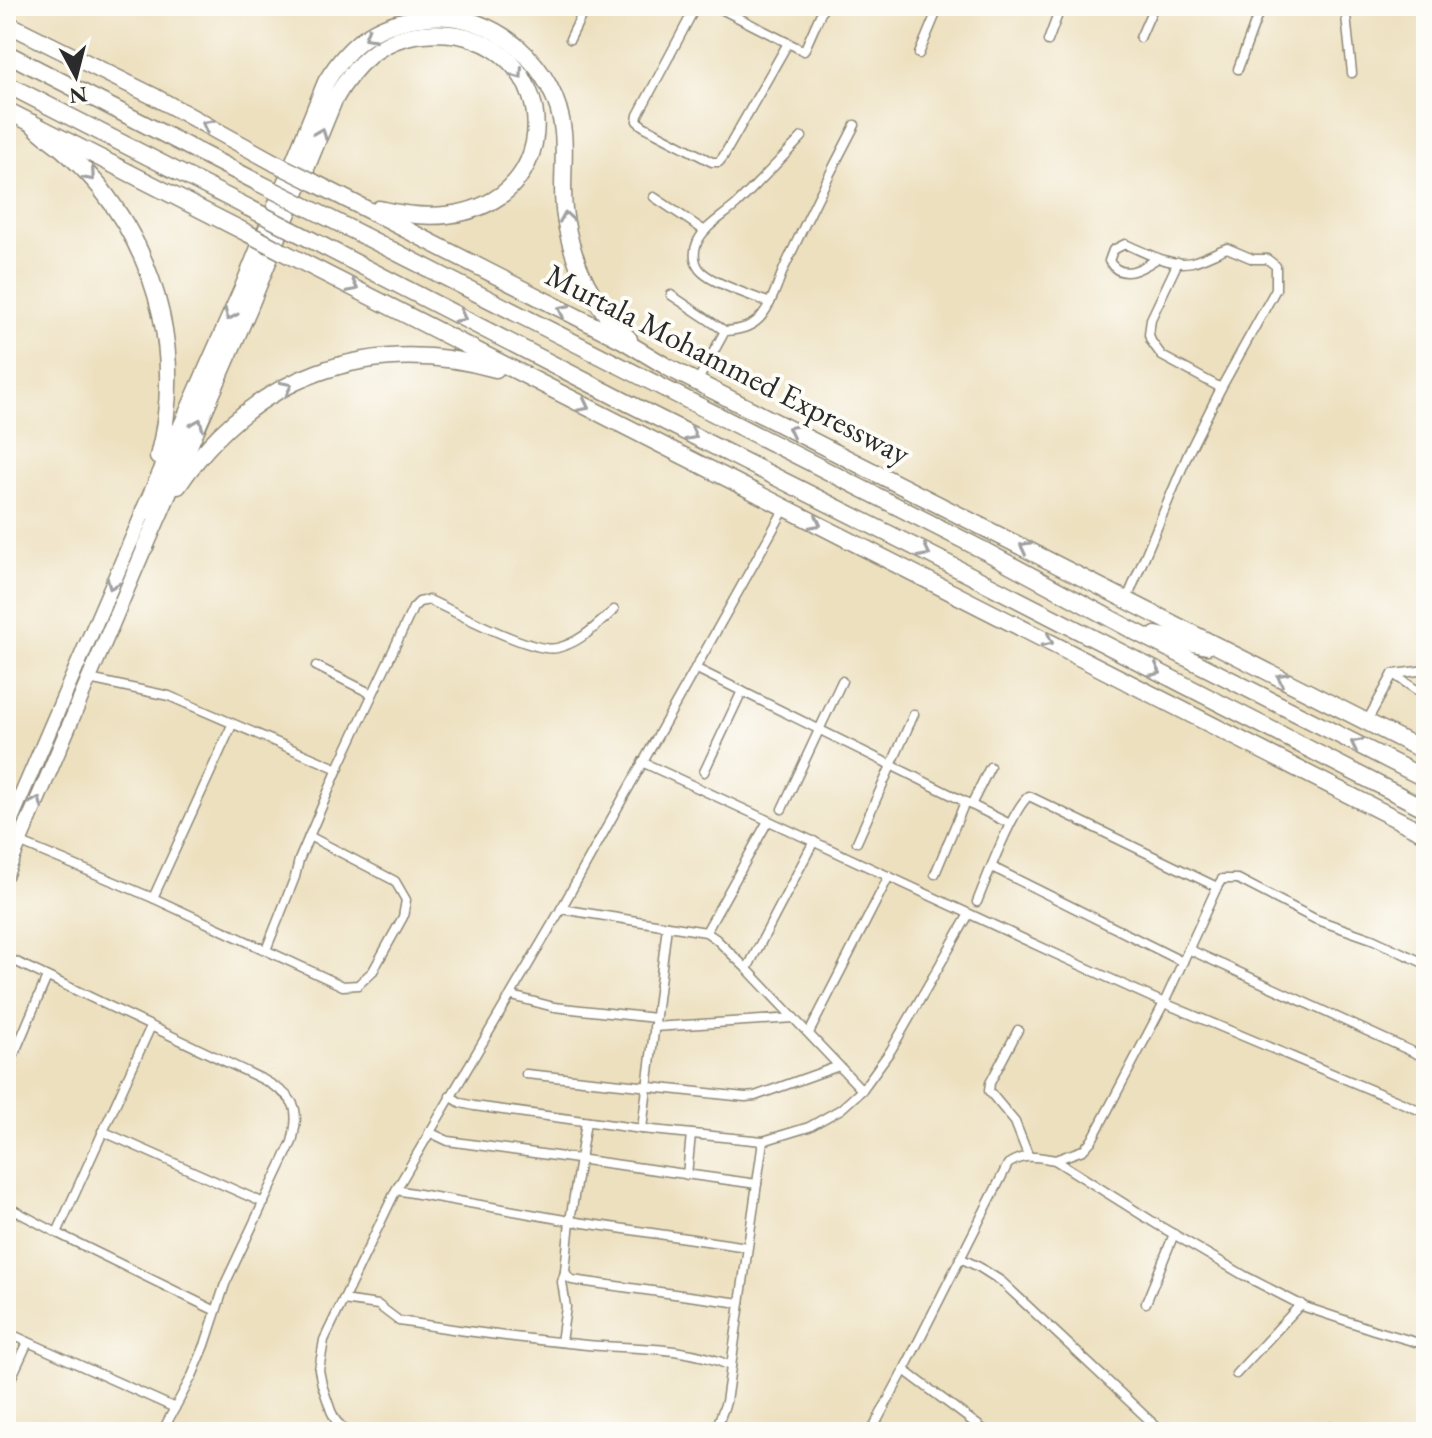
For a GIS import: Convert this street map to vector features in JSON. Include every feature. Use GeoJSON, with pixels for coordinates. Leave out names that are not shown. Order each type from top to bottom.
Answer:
{"type":"FeatureCollection","features":[{"type":"Feature","properties":{"kind":"highway"},"geometry":{"type":"LineString","coordinates":[[143,513],[244,285],[326,82],[338,62],[353,46],[392,24],[434,17],[475,23],[508,38],[535,65],[547,81],[560,115],[565,217],[584,279],[595,299],[623,333],[669,368]]}},
{"type":"Feature","properties":{"kind":"highway","name":"Murtala Mohammed Expressway"},"geometry":{"type":"LineString","coordinates":[[6,23],[624,341],[669,368],[1426,752]]}},
{"type":"Feature","properties":{"kind":"highway"},"geometry":{"type":"LineString","coordinates":[[145,547],[249,308],[334,100],[351,72],[372,54],[400,39],[446,34],[475,40],[489,47],[513,65],[522,77],[533,105],[535,137],[526,167],[511,188],[500,197],[472,210],[437,216],[389,211],[341,197]]}},
{"type":"Feature","properties":{"kind":"highway","name":"Murtala Mohammed Expressway"},"geometry":{"type":"LineString","coordinates":[[6,53],[1426,779]]}},
{"type":"Feature","properties":{"kind":"highway"},"geometry":{"type":"LineString","coordinates":[[6,84],[1426,809]]}},
{"type":"Feature","properties":{"kind":"highway"},"geometry":{"type":"LineString","coordinates":[[6,110],[1426,834]]}},
{"type":"Feature","properties":{"kind":"highway"},"geometry":{"type":"LineString","coordinates":[[32,123],[80,165],[116,210],[132,236],[156,296],[169,359],[169,391],[161,446],[143,513]]}},
{"type":"Feature","properties":{"kind":"highway"},"geometry":{"type":"LineString","coordinates":[[145,547],[181,482],[212,444],[264,398],[306,377],[361,361],[413,356],[471,362],[541,384]]}},
{"type":"Feature","properties":{"kind":"highway"},"geometry":{"type":"LineString","coordinates":[[924,496],[985,551]]}},
{"type":"Feature","properties":{"kind":"highway"},"geometry":{"type":"LineString","coordinates":[[963,597],[1058,620]]}},
{"type":"Feature","properties":{"kind":"highway"},"geometry":{"type":"LineString","coordinates":[[1132,630],[1228,650]]}},
{"type":"Feature","properties":{"kind":"highway"},"geometry":{"type":"LineString","coordinates":[[1211,699],[1275,757]]}},
{"type":"Feature","properties":{"kind":"main road"},"geometry":{"type":"LineString","coordinates":[[6,831],[143,513]]}},
{"type":"Feature","properties":{"kind":"main road"},"geometry":{"type":"LineString","coordinates":[[6,874],[145,547]]}},
{"type":"Feature","properties":{"kind":"street"},"geometry":{"type":"LineString","coordinates":[[570,39],[586,6]]}},
{"type":"Feature","properties":{"kind":"street"},"geometry":{"type":"LineString","coordinates":[[696,6],[637,121],[712,162],[719,162],[723,157],[788,43]]}},
{"type":"Feature","properties":{"kind":"street"},"geometry":{"type":"LineString","coordinates":[[715,6],[804,51],[824,6]]}},
{"type":"Feature","properties":{"kind":"street"},"geometry":{"type":"LineString","coordinates":[[919,54],[939,6]]}},
{"type":"Feature","properties":{"kind":"street"},"geometry":{"type":"LineString","coordinates":[[1048,41],[1061,6]]}},
{"type":"Feature","properties":{"kind":"street"},"geometry":{"type":"LineString","coordinates":[[1140,38],[1154,6]]}},
{"type":"Feature","properties":{"kind":"street"},"geometry":{"type":"LineString","coordinates":[[1238,69],[1261,6]]}},
{"type":"Feature","properties":{"kind":"street"},"geometry":{"type":"LineString","coordinates":[[1345,6],[1352,73]]}},
{"type":"Feature","properties":{"kind":"street"},"geometry":{"type":"LineString","coordinates":[[671,295],[725,331],[741,330],[762,316],[855,125]]}},
{"type":"Feature","properties":{"kind":"street"},"geometry":{"type":"LineString","coordinates":[[770,303],[702,273],[694,257],[697,243],[705,231],[802,137]]}},
{"type":"Feature","properties":{"kind":"street"},"geometry":{"type":"LineString","coordinates":[[654,197],[705,231]]}},
{"type":"Feature","properties":{"kind":"street"},"geometry":{"type":"LineString","coordinates":[[1127,599],[1188,454],[1276,289],[1276,266],[1267,259],[1253,259],[1227,248],[1192,262],[1178,262],[1158,258],[1125,244],[1113,250],[1109,261],[1123,272],[1141,270],[1158,258]]}},
{"type":"Feature","properties":{"kind":"street"},"geometry":{"type":"LineString","coordinates":[[1178,262],[1151,319],[1151,341],[1162,356],[1221,388]]}},
{"type":"Feature","properties":{"kind":"street"},"geometry":{"type":"LineString","coordinates":[[697,382],[725,331]]}},
{"type":"Feature","properties":{"kind":"street"},"geometry":{"type":"LineString","coordinates":[[347,1432],[336,1421],[326,1400],[319,1370],[324,1340],[396,1190],[512,996],[786,507]]}},
{"type":"Feature","properties":{"kind":"street"},"geometry":{"type":"LineString","coordinates":[[266,950],[299,860],[338,769],[413,608],[419,602],[429,600],[508,636],[546,649],[556,649],[580,638],[614,610]]}},
{"type":"Feature","properties":{"kind":"street"},"geometry":{"type":"LineString","coordinates":[[316,666],[372,694]]}},
{"type":"Feature","properties":{"kind":"street"},"geometry":{"type":"LineString","coordinates":[[695,668],[1010,824]]}},
{"type":"Feature","properties":{"kind":"street"},"geometry":{"type":"LineString","coordinates":[[1393,674],[1426,670]]}},
{"type":"Feature","properties":{"kind":"street"},"geometry":{"type":"LineString","coordinates":[[1367,721],[1393,674]]}},
{"type":"Feature","properties":{"kind":"street"},"geometry":{"type":"LineString","coordinates":[[1393,674],[1426,693]]}},
{"type":"Feature","properties":{"kind":"street"},"geometry":{"type":"LineString","coordinates":[[89,679],[169,696],[338,769]]}},
{"type":"Feature","properties":{"kind":"street"},"geometry":{"type":"LineString","coordinates":[[782,809],[842,681]]}},
{"type":"Feature","properties":{"kind":"street"},"geometry":{"type":"LineString","coordinates":[[704,772],[742,691]]}},
{"type":"Feature","properties":{"kind":"street"},"geometry":{"type":"LineString","coordinates":[[857,842],[914,714]]}},
{"type":"Feature","properties":{"kind":"street"},"geometry":{"type":"LineString","coordinates":[[153,898],[232,725]]}},
{"type":"Feature","properties":{"kind":"street"},"geometry":{"type":"LineString","coordinates":[[642,762],[1164,1003],[1426,1113]]}},
{"type":"Feature","properties":{"kind":"street"},"geometry":{"type":"LineString","coordinates":[[935,874],[968,804],[990,767]]}},
{"type":"Feature","properties":{"kind":"street"},"geometry":{"type":"LineString","coordinates":[[977,902],[1010,824],[1025,797],[1033,796],[1217,887]]}},
{"type":"Feature","properties":{"kind":"street"},"geometry":{"type":"LineString","coordinates":[[706,932],[768,821]]}},
{"type":"Feature","properties":{"kind":"street"},"geometry":{"type":"LineString","coordinates":[[19,842],[153,898],[343,986],[358,985],[373,971],[403,917],[406,900],[395,881],[309,836]]}},
{"type":"Feature","properties":{"kind":"street"},"geometry":{"type":"LineString","coordinates":[[747,969],[814,841]]}},
{"type":"Feature","properties":{"kind":"street"},"geometry":{"type":"LineString","coordinates":[[992,867],[1183,962]]}},
{"type":"Feature","properties":{"kind":"street"},"geometry":{"type":"LineString","coordinates":[[809,1033],[889,876]]}},
{"type":"Feature","properties":{"kind":"street"},"geometry":{"type":"LineString","coordinates":[[1055,1160],[1083,1150],[1092,1140],[1164,1003],[1222,879],[1238,879],[1315,919],[1372,939],[1426,964]]}},
{"type":"Feature","properties":{"kind":"street"},"geometry":{"type":"LineString","coordinates":[[561,909],[706,932],[747,969],[862,1090]]}},
{"type":"Feature","properties":{"kind":"street"},"geometry":{"type":"LineString","coordinates":[[450,1096],[474,1106],[642,1129],[763,1141],[809,1127],[852,1101],[862,1090],[891,1050],[969,914]]}},
{"type":"Feature","properties":{"kind":"street"},"geometry":{"type":"LineString","coordinates":[[642,1129],[667,926]]}},
{"type":"Feature","properties":{"kind":"street"},"geometry":{"type":"LineString","coordinates":[[1188,949],[1426,1058]]}},
{"type":"Feature","properties":{"kind":"street"},"geometry":{"type":"LineString","coordinates":[[6,957],[264,1080],[283,1091],[292,1101],[296,1128],[292,1142],[225,1284],[201,1355],[162,1432]]}},
{"type":"Feature","properties":{"kind":"street"},"geometry":{"type":"LineString","coordinates":[[6,1073],[47,977]]}},
{"type":"Feature","properties":{"kind":"street"},"geometry":{"type":"LineString","coordinates":[[512,996],[554,1007],[654,1023],[794,1018]]}},
{"type":"Feature","properties":{"kind":"street"},"geometry":{"type":"LineString","coordinates":[[57,1233],[151,1026]]}},
{"type":"Feature","properties":{"kind":"street"},"geometry":{"type":"LineString","coordinates":[[1018,1030],[990,1083],[989,1091],[1015,1122],[1028,1155]]}},
{"type":"Feature","properties":{"kind":"street"},"geometry":{"type":"LineString","coordinates":[[526,1074],[745,1097],[839,1066]]}},
{"type":"Feature","properties":{"kind":"street"},"geometry":{"type":"LineString","coordinates":[[561,1342],[566,1307],[562,1282],[586,1122]]}},
{"type":"Feature","properties":{"kind":"street"},"geometry":{"type":"LineString","coordinates":[[102,1131],[264,1203]]}},
{"type":"Feature","properties":{"kind":"street"},"geometry":{"type":"LineString","coordinates":[[429,1132],[448,1141],[757,1184]]}},
{"type":"Feature","properties":{"kind":"street"},"geometry":{"type":"LineString","coordinates":[[687,1175],[691,1134]]}},
{"type":"Feature","properties":{"kind":"street"},"geometry":{"type":"LineString","coordinates":[[715,1432],[726,1402],[763,1141]]}},
{"type":"Feature","properties":{"kind":"street"},"geometry":{"type":"LineString","coordinates":[[871,1432],[1008,1164],[1028,1155],[1055,1160],[1096,1188],[1245,1276],[1305,1307],[1426,1345]]}},
{"type":"Feature","properties":{"kind":"street"},"geometry":{"type":"LineString","coordinates":[[396,1190],[570,1221],[747,1247]]}},
{"type":"Feature","properties":{"kind":"street"},"geometry":{"type":"LineString","coordinates":[[6,1206],[216,1311]]}},
{"type":"Feature","properties":{"kind":"street"},"geometry":{"type":"LineString","coordinates":[[1146,1303],[1174,1234]]}},
{"type":"Feature","properties":{"kind":"street"},"geometry":{"type":"LineString","coordinates":[[960,1258],[1001,1281],[1162,1432]]}},
{"type":"Feature","properties":{"kind":"street"},"geometry":{"type":"LineString","coordinates":[[565,1271],[572,1280],[740,1303]]}},
{"type":"Feature","properties":{"kind":"street"},"geometry":{"type":"LineString","coordinates":[[343,1300],[378,1305],[399,1321],[561,1342],[695,1353],[731,1366]]}},
{"type":"Feature","properties":{"kind":"street"},"geometry":{"type":"LineString","coordinates":[[1236,1374],[1301,1304]]}},
{"type":"Feature","properties":{"kind":"street"},"geometry":{"type":"LineString","coordinates":[[6,1332],[175,1408]]}},
{"type":"Feature","properties":{"kind":"street"},"geometry":{"type":"LineString","coordinates":[[6,1389],[28,1342]]}},
{"type":"Feature","properties":{"kind":"street"},"geometry":{"type":"LineString","coordinates":[[904,1370],[987,1432]]}}]}
